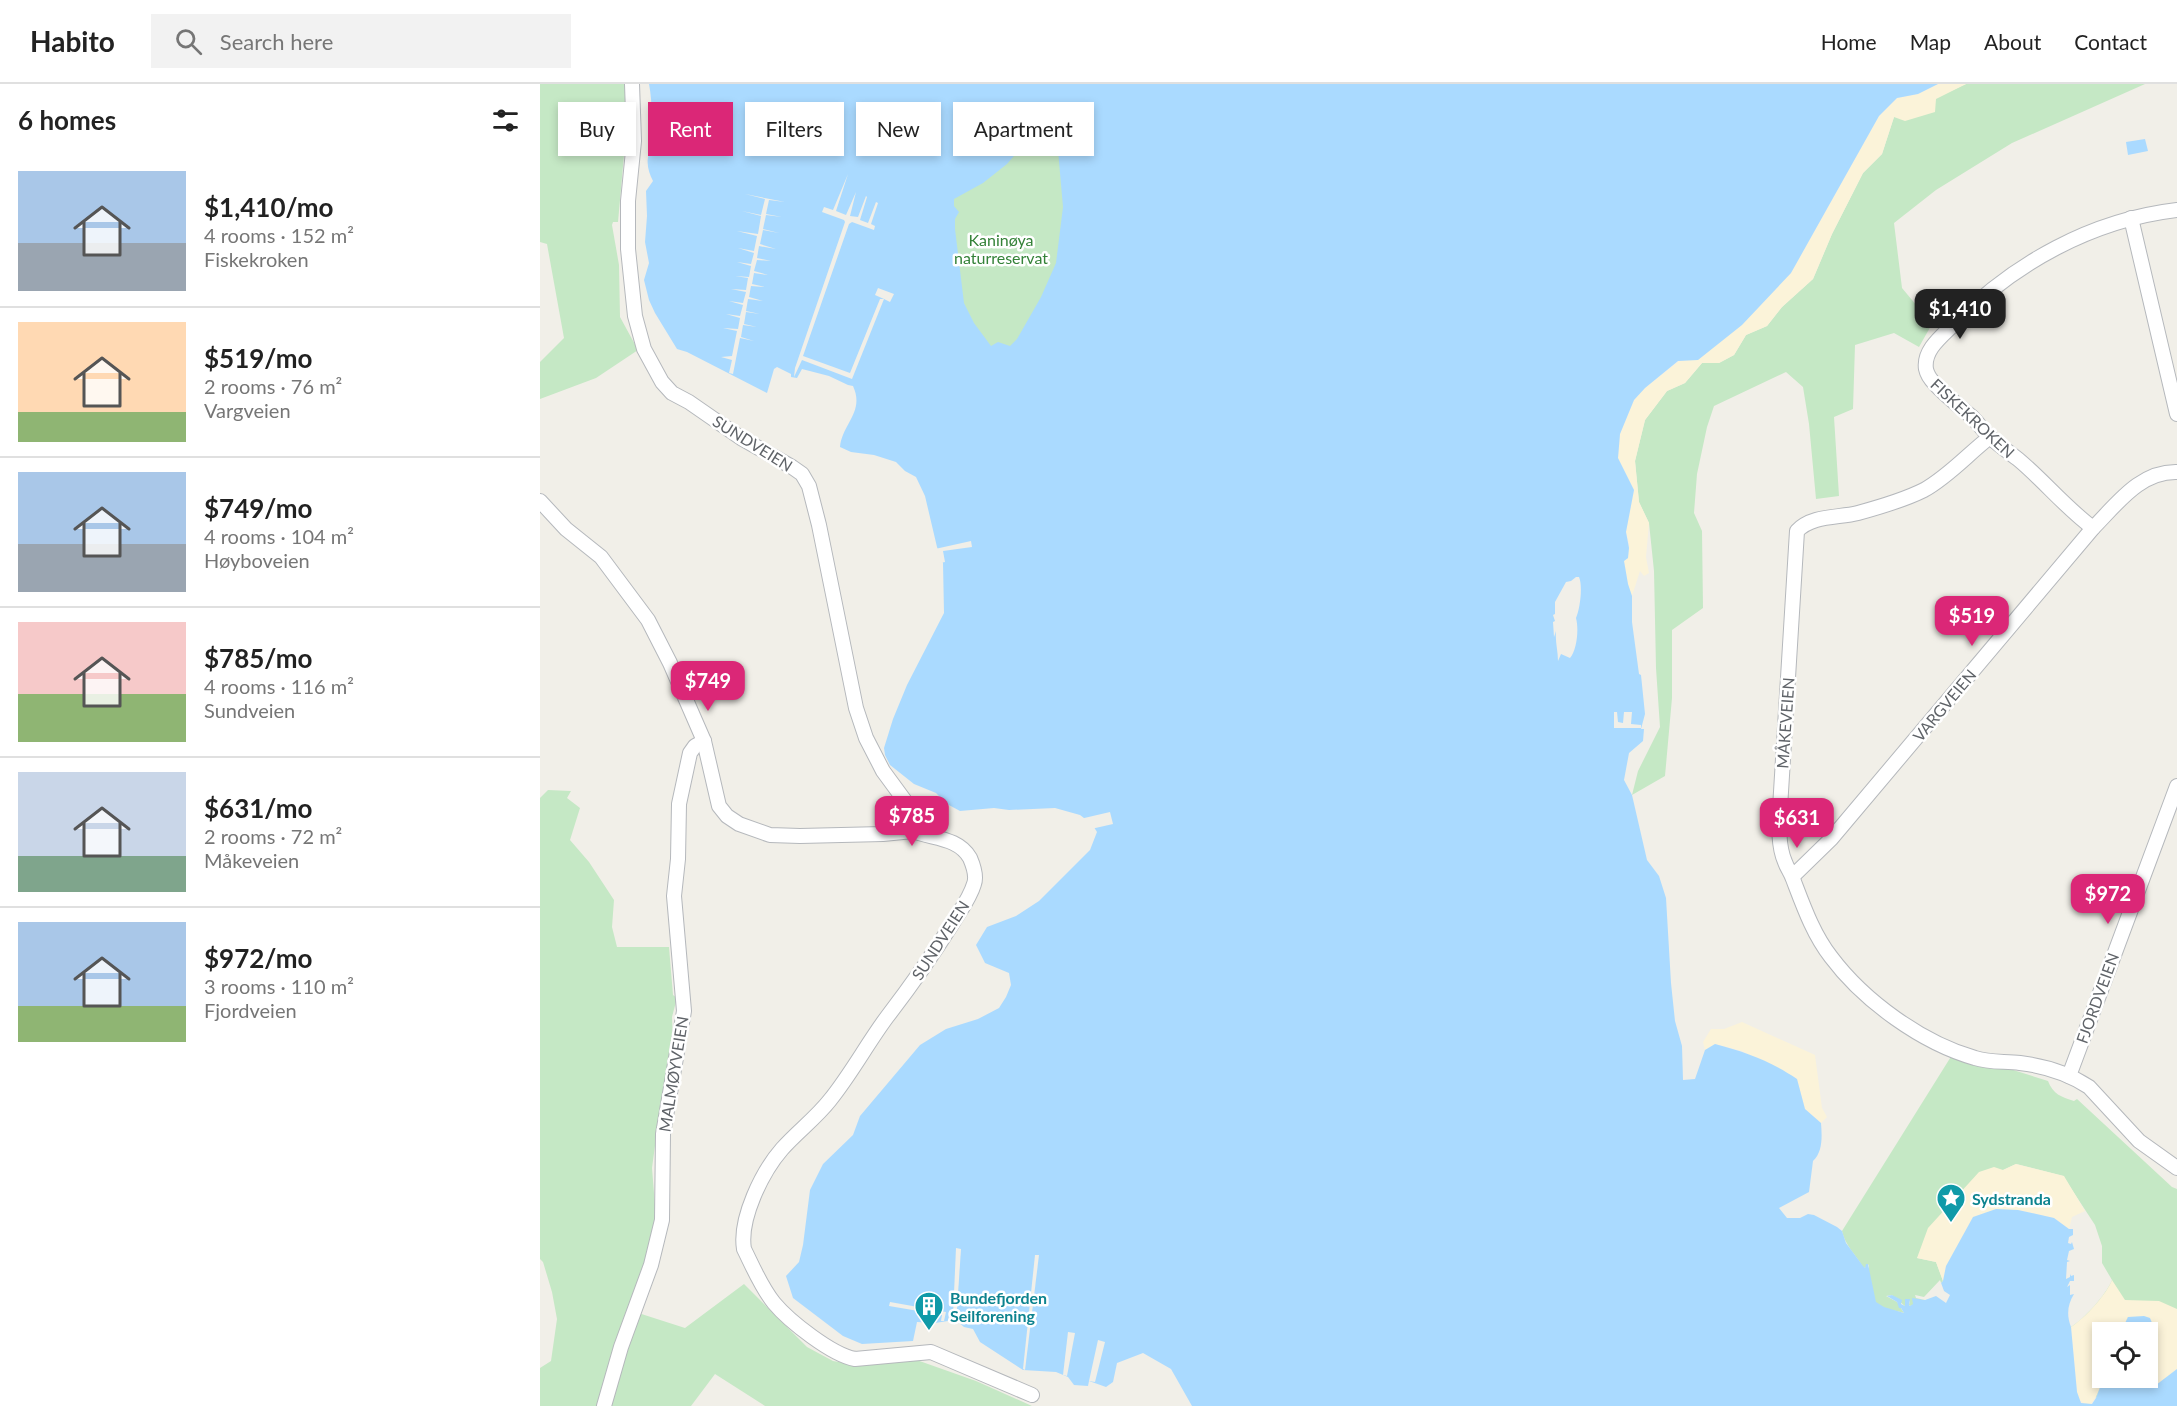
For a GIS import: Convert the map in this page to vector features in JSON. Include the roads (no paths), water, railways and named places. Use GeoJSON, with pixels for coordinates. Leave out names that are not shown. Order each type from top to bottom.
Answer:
{"type":"FeatureCollection","features":[{"type":"Feature","properties":{"kind":"street","name":"SUNDVEIEN"},"geometry":{"type":"LineString","coordinates":[[632,84],[634,141],[628,201],[628,249],[632,298],[644,349],[662,382],[672,393],[802,474],[809,486],[819,525],[856,708],[866,738],[883,771],[905,801],[914,831],[957,844],[970,858],[975,874],[975,882],[966,902],[936,950],[846,1079],[809,1124],[780,1151],[764,1175],[745,1223],[742,1239],[744,1249],[774,1303],[816,1340],[845,1357],[855,1359],[931,1352],[1032,1395]]}},
{"type":"Feature","properties":{"kind":"street","name":"FISKEKROKEN"},"geometry":{"type":"LineString","coordinates":[[2093,528],[1935,385],[1926,368],[1929,352],[1971,306],[2022,267],[2071,240],[2102,227],[2131,218],[2177,210]]}},
{"type":"Feature","properties":{"kind":"street"},"geometry":{"type":"LineString","coordinates":[[2131,218],[2177,414]]}},
{"type":"Feature","properties":{"kind":"street","name":"MÅKEVEIEN"},"geometry":{"type":"LineString","coordinates":[[1990,437],[1953,469],[1923,490],[1857,513],[1809,522],[1797,531],[1779,821],[1780,846],[1802,904],[1830,957],[1871,1000],[1900,1021],[1951,1050],[1977,1059],[2044,1067],[2069,1076],[2089,1087],[2139,1141],[2177,1168]]}},
{"type":"Feature","properties":{"kind":"street","name":"VARGVEIEN"},"geometry":{"type":"LineString","coordinates":[[1792,876],[1831,839],[2093,528],[2130,490],[2142,482],[2156,474],[2177,472]]}},
{"type":"Feature","properties":{"kind":"street"},"geometry":{"type":"LineString","coordinates":[[540,501],[566,529],[602,557],[641,608],[659,640],[704,741],[719,806],[727,816],[739,824],[770,835],[883,834],[914,831]]}},
{"type":"Feature","properties":{"kind":"street","name":"MALMØYVEIEN"},"geometry":{"type":"LineString","coordinates":[[604,1406],[621,1347],[651,1265],[663,1220],[663,1134],[684,1011],[679,936],[674,908],[679,804],[690,753],[695,746],[704,741]]}},
{"type":"Feature","properties":{"kind":"street","name":"FJORDVEIEN"},"geometry":{"type":"LineString","coordinates":[[2069,1076],[2177,786]]}},
{"type":"Feature","properties":{"kind":"water"},"geometry":{"type":"Polygon","coordinates":[[[649,84],[1938,84],[1918,94],[1897,98],[1879,116],[1791,273],[1742,325],[1698,360],[1678,361],[1634,400],[1620,434],[1618,458],[1634,490],[1626,532],[1628,558],[1624,561],[1632,596],[1632,622],[1645,714],[1641,729],[1644,729],[1643,741],[1629,753],[1624,780],[1632,795],[1647,860],[1659,876],[1666,898],[1671,983],[1675,1021],[1682,1046],[1683,1080],[1695,1079],[1705,1050],[1715,1044],[1737,1050],[1767,1062],[1797,1079],[1805,1109],[1821,1123],[1821,1144],[1819,1153],[1813,1161],[1809,1192],[1779,1208],[1787,1218],[1814,1215],[1842,1231],[1846,1243],[1863,1266],[1865,1268],[1868,1264],[1876,1302],[1904,1313],[1897,1302],[1887,1296],[1892,1295],[1902,1300],[1901,1304],[1905,1306],[1905,1299],[1910,1299],[1910,1306],[1913,1304],[1912,1298],[1925,1300],[1943,1281],[1946,1266],[1973,1217],[1996,1209],[2018,1210],[2054,1218],[2069,1229],[2073,1229],[2073,1235],[2069,1237],[2068,1243],[2072,1242],[2074,1249],[2069,1251],[2067,1260],[2070,1261],[2067,1262],[2066,1279],[2070,1277],[2070,1274],[2074,1275],[2074,1281],[2070,1281],[2067,1287],[2070,1285],[2070,1295],[2074,1294],[2068,1313],[2077,1392],[2081,1403],[2092,1404],[2100,1388],[2158,1388],[2158,1383],[2177,1369],[2177,1406],[1192,1406],[1171,1369],[1143,1353],[1117,1363],[1113,1382],[1106,1387],[1089,1381],[1088,1386],[1074,1385],[1068,1377],[1056,1372],[1023,1370],[980,1342],[973,1329],[964,1327],[957,1321],[957,1317],[949,1315],[948,1321],[935,1323],[917,1322],[913,1341],[862,1344],[843,1336],[793,1298],[786,1276],[799,1262],[810,1190],[823,1164],[853,1135],[860,1116],[920,1045],[946,1029],[978,1019],[999,1008],[1011,985],[1009,973],[985,963],[976,945],[987,927],[1016,916],[1039,901],[1090,850],[1097,832],[1092,824],[1080,815],[1055,808],[1009,810],[994,808],[960,811],[947,804],[936,793],[914,784],[890,765],[884,748],[893,719],[907,685],[944,613],[943,563],[925,496],[916,477],[896,462],[874,455],[851,452],[840,447],[855,411],[856,395],[853,386],[829,376],[802,369],[797,378],[791,377],[791,374],[777,367],[774,369],[767,393],[677,349],[655,313],[644,280],[649,263],[645,242],[646,191],[653,181],[648,167],[648,156],[733,156],[733,102],[651,102],[649,84]],[[953,102],[953,156],[1014,156],[983,183],[954,199],[954,206],[959,212],[955,219],[955,229],[964,303],[974,323],[991,346],[998,342],[1010,346],[1017,339],[1041,297],[1056,263],[1063,207],[1059,156],[1094,156],[1094,102],[953,102]],[[1579,577],[1566,582],[1555,602],[1555,614],[1553,615],[1555,621],[1553,622],[1554,637],[1556,631],[1558,661],[1561,654],[1570,658],[1576,645],[1576,618],[1581,592],[1579,577]]]}},
{"type":"Feature","properties":{"kind":"water"},"geometry":{"type":"Polygon","coordinates":[[[2145,139],[2148,151],[2128,155],[2126,142],[2145,139]]]}},
{"type":"Feature","properties":{"kind":"water"},"geometry":{"type":"Polygon","coordinates":[[[2128,1317],[2150,1318],[2152,1322],[2126,1322],[2128,1317]]]}},
{"type":"Feature","properties":{"kind":"place","name":"Sydstranda"},"geometry":{"type":"Point","coordinates":[1951,1224]}},
{"type":"Feature","properties":{"kind":"place","name":"Bundefjorden Seilforening"},"geometry":{"type":"Point","coordinates":[929,1332]}},
{"type":"Feature","properties":{"kind":"park label","name":"Kaninøya naturreservat"},"geometry":{"type":"Point","coordinates":[1001,248]}}]}
